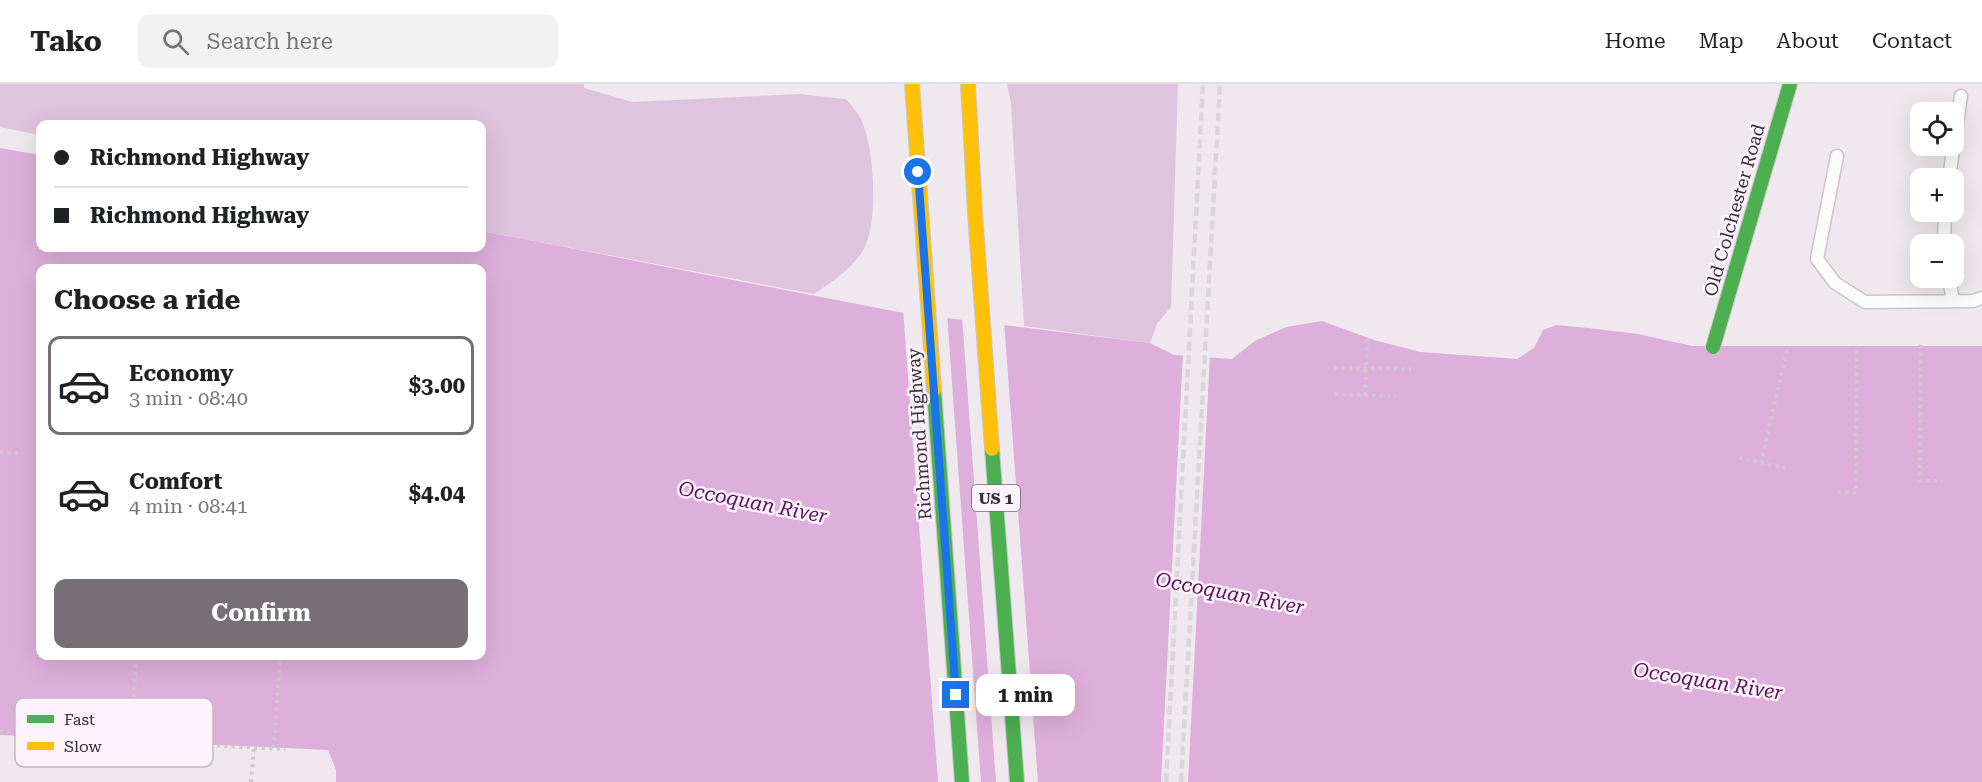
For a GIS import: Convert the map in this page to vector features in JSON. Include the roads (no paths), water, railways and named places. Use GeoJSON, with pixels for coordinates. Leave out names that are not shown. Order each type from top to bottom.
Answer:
{"type":"FeatureCollection","features":[{"type":"Feature","properties":{"kind":"main road","name":"Richmond Highway"},"geometry":{"type":"LineString","coordinates":[[912,84],[962,782]]}},
{"type":"Feature","properties":{"kind":"main road","name":"US 1"},"geometry":{"type":"LineString","coordinates":[[968,84],[975,213],[1017,782]]}},
{"type":"Feature","properties":{"kind":"main road","name":"Old Colchester Road"},"geometry":{"type":"LineString","coordinates":[[1713,346],[1790,84]]}},
{"type":"Feature","properties":{"kind":"lane"},"geometry":{"type":"LineString","coordinates":[[1950,168],[1961,96]]}},
{"type":"Feature","properties":{"kind":"lane"},"geometry":{"type":"LineString","coordinates":[[1837,156],[1817,259],[1835,283],[1865,302],[1973,301],[1982,298]]}},
{"type":"Feature","properties":{"kind":"lane"},"geometry":{"type":"LineString","coordinates":[[1951,288],[1953,301]]}},
{"type":"Feature","properties":{"kind":"water","name":"Occoquan River"},"geometry":{"type":"Polygon","coordinates":[[[0,148],[36,154],[36,252],[486,252],[486,232],[898,312],[1150,343],[1174,355],[1232,359],[1255,341],[1286,327],[1322,321],[1374,340],[1421,352],[1517,359],[1534,348],[1543,330],[1556,325],[1638,334],[1692,346],[1982,346],[1982,782],[336,782],[336,770],[328,750],[213,745],[213,698],[15,698],[15,736],[0,735],[0,148]]]}},
{"type":"Feature","properties":{"kind":"railway"},"geometry":{"type":"LineString","coordinates":[[1166,782],[1203,84]]}},
{"type":"Feature","properties":{"kind":"railway"},"geometry":{"type":"LineString","coordinates":[[1181,782],[1220,84]]}}]}
